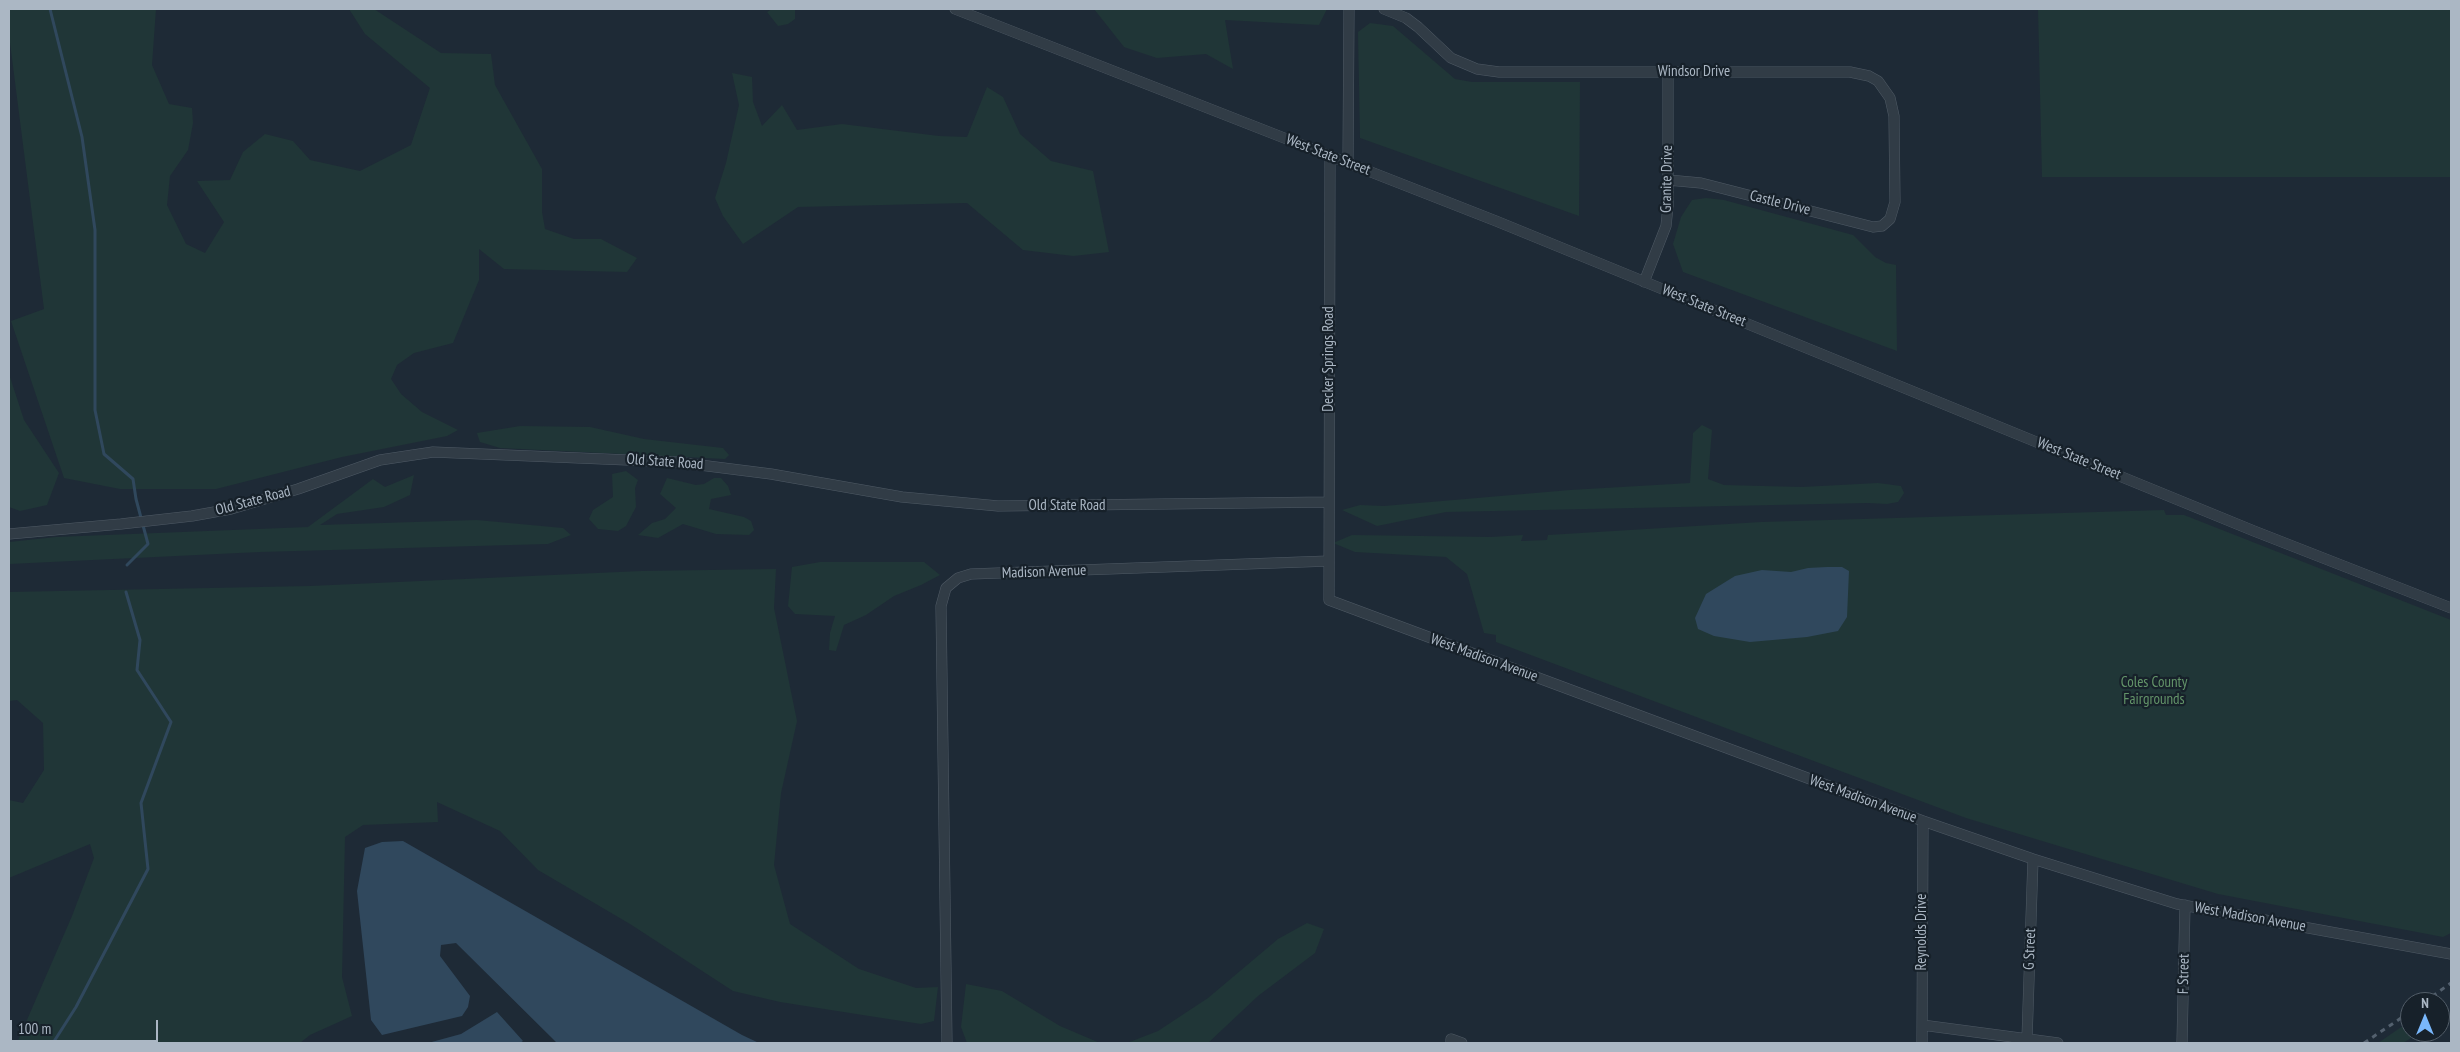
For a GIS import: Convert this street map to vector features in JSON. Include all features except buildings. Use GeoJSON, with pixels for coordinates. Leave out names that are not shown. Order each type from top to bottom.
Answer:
{"type":"FeatureCollection","features":[{"type":"Feature","properties":{"kind":"street","name":"West State Street"},"geometry":{"type":"LineString","coordinates":[[955,9],[1348,163],[2254,531],[2451,608]]}},
{"type":"Feature","properties":{"kind":"street"},"geometry":{"type":"LineString","coordinates":[[1348,163],[1349,9]]}},
{"type":"Feature","properties":{"kind":"street","name":"Windsor Drive"},"geometry":{"type":"LineString","coordinates":[[1384,9],[1406,18],[1451,58],[1477,69],[1499,72],[1850,72],[1864,74],[1878,82],[1890,98],[1894,116],[1895,202],[1890,219]]}},
{"type":"Feature","properties":{"kind":"street","name":"Granite Drive"},"geometry":{"type":"LineString","coordinates":[[1644,282],[1666,226],[1668,72]]}},
{"type":"Feature","properties":{"kind":"street","name":"Decker Springs Road"},"geometry":{"type":"LineString","coordinates":[[1329,561],[1330,156]]}},
{"type":"Feature","properties":{"kind":"street","name":"Castle Drive"},"geometry":{"type":"LineString","coordinates":[[1668,180],[1701,183],[1873,227],[1882,226],[1890,219]]}},
{"type":"Feature","properties":{"kind":"street","name":"Old State Road"},"geometry":{"type":"LineString","coordinates":[[9,534],[159,520],[230,509],[298,489],[380,460],[434,452],[676,462],[743,470],[902,497],[998,506],[1329,502]]}},
{"type":"Feature","properties":{"kind":"street","name":"Madison Avenue"},"geometry":{"type":"LineString","coordinates":[[946,1043],[941,606],[946,588],[958,578],[971,574],[1329,561]]}},
{"type":"Feature","properties":{"kind":"street","name":"West Madison Avenue"},"geometry":{"type":"LineString","coordinates":[[1329,561],[1329,600],[1923,821],[2033,859],[2185,905],[2451,954]]}},
{"type":"Feature","properties":{"kind":"street","name":"Reynolds Drive"},"geometry":{"type":"LineString","coordinates":[[1922,1043],[1923,821]]}},
{"type":"Feature","properties":{"kind":"street","name":"G Street"},"geometry":{"type":"LineString","coordinates":[[2027,1039],[2033,859]]}},
{"type":"Feature","properties":{"kind":"street","name":"F Street"},"geometry":{"type":"LineString","coordinates":[[2182,1043],[2185,905]]}},
{"type":"Feature","properties":{"kind":"street"},"geometry":{"type":"LineString","coordinates":[[1922,1025],[2058,1043]]}},
{"type":"Feature","properties":{"kind":"street"},"geometry":{"type":"LineString","coordinates":[[1451,1043],[1451,1039],[1462,1043]]}},
{"type":"Feature","properties":{"kind":"green space"},"geometry":{"type":"Polygon","coordinates":[[[9,9],[156,9],[152,65],[169,104],[192,108],[193,123],[188,150],[170,176],[167,205],[186,244],[205,253],[224,222],[197,181],[230,180],[243,152],[265,134],[293,141],[310,160],[360,171],[411,145],[430,88],[365,34],[349,9],[374,9],[441,53],[491,54],[495,85],[542,169],[542,212],[545,229],[574,239],[601,239],[637,258],[627,272],[504,269],[479,249],[479,280],[453,343],[414,353],[397,365],[391,379],[401,394],[422,412],[458,430],[447,436],[342,457],[216,489],[120,489],[64,478],[11,321],[44,309],[9,35],[9,9]]]}},
{"type":"Feature","properties":{"kind":"green space"},"geometry":{"type":"Polygon","coordinates":[[[772,9],[795,9],[795,19],[788,24],[778,26],[767,12],[772,9]]]}},
{"type":"Feature","properties":{"kind":"green space"},"geometry":{"type":"Polygon","coordinates":[[[1094,9],[1327,9],[1319,25],[1225,20],[1233,69],[1206,54],[1157,58],[1124,47],[1094,9]]]}},
{"type":"Feature","properties":{"kind":"green space"},"geometry":{"type":"Polygon","coordinates":[[[2038,9],[2451,9],[2451,177],[2042,177],[2038,9]]]}},
{"type":"Feature","properties":{"kind":"green space"},"geometry":{"type":"Polygon","coordinates":[[[1370,23],[1393,26],[1455,79],[1472,82],[1580,82],[1579,216],[1360,138],[1358,32],[1370,23]]]}},
{"type":"Feature","properties":{"kind":"green space"},"geometry":{"type":"Polygon","coordinates":[[[732,73],[752,77],[753,102],[762,126],[782,105],[797,130],[842,124],[939,136],[967,137],[987,87],[1003,97],[1020,134],[1051,161],[1093,171],[1109,252],[1073,256],[1023,250],[967,203],[798,207],[743,244],[723,216],[715,198],[726,163],[739,105],[732,73]]]}},
{"type":"Feature","properties":{"kind":"green space"},"geometry":{"type":"Polygon","coordinates":[[[1706,198],[1724,200],[1853,235],[1875,257],[1886,263],[1896,265],[1897,351],[1683,272],[1673,244],[1681,217],[1692,200],[1706,198]]]}},
{"type":"Feature","properties":{"kind":"green space"},"geometry":{"type":"Polygon","coordinates":[[[9,374],[24,420],[59,473],[47,505],[20,511],[9,507],[9,374]]]}},
{"type":"Feature","properties":{"kind":"green space"},"geometry":{"type":"Polygon","coordinates":[[[1702,425],[1712,430],[1708,479],[1724,485],[1802,487],[1878,483],[1901,486],[1904,493],[1898,502],[1887,504],[1446,512],[1377,526],[1342,510],[1360,505],[1384,506],[1570,490],[1690,483],[1693,433],[1702,425]]]}},
{"type":"Feature","properties":{"kind":"green space"},"geometry":{"type":"Polygon","coordinates":[[[520,426],[590,427],[644,439],[723,448],[729,455],[725,459],[500,448],[480,442],[477,433],[520,426]]]}},
{"type":"Feature","properties":{"kind":"green space"},"geometry":{"type":"Polygon","coordinates":[[[626,471],[638,480],[635,488],[636,507],[626,526],[618,531],[598,529],[589,519],[593,510],[613,497],[612,474],[626,471]]]}},
{"type":"Feature","properties":{"kind":"green space"},"geometry":{"type":"Polygon","coordinates":[[[414,475],[410,495],[384,507],[337,514],[320,525],[477,520],[563,528],[571,535],[548,544],[260,552],[9,564],[9,542],[56,537],[308,527],[373,479],[385,487],[414,475]]]}},
{"type":"Feature","properties":{"kind":"green space"},"geometry":{"type":"Polygon","coordinates":[[[667,478],[696,485],[704,484],[714,478],[721,478],[728,486],[731,495],[711,499],[709,509],[744,517],[751,521],[754,530],[749,535],[716,534],[683,524],[658,538],[638,535],[652,523],[665,519],[676,508],[660,494],[667,478]]]}},
{"type":"Feature","properties":{"kind":"green space","name":"Coles County Fairgrounds"},"geometry":{"type":"Polygon","coordinates":[[[2164,510],[2166,515],[2184,515],[2451,620],[2451,933],[2443,937],[2218,894],[1966,818],[1496,642],[1496,635],[1484,633],[1467,574],[1446,557],[1355,552],[1333,543],[1352,535],[1491,537],[1523,535],[1521,541],[1547,540],[1548,535],[1761,522],[2164,510]]]}},
{"type":"Feature","properties":{"kind":"green space"},"geometry":{"type":"Polygon","coordinates":[[[820,562],[924,562],[940,575],[894,596],[866,615],[844,625],[836,651],[829,650],[830,633],[835,616],[795,614],[788,606],[792,567],[820,562]]]}},
{"type":"Feature","properties":{"kind":"green space"},"geometry":{"type":"Polygon","coordinates":[[[776,569],[774,608],[797,721],[781,793],[774,865],[790,924],[859,969],[916,988],[938,987],[934,1021],[921,1024],[780,1002],[733,991],[630,924],[538,870],[500,831],[437,802],[438,822],[363,825],[345,837],[342,977],[352,1016],[310,1035],[300,1043],[17,1043],[72,916],[94,858],[90,844],[9,878],[9,800],[23,803],[44,770],[43,723],[17,700],[9,701],[9,592],[310,586],[641,571],[776,569]]]}},
{"type":"Feature","properties":{"kind":"green space"},"geometry":{"type":"Polygon","coordinates":[[[1307,923],[1324,929],[1315,953],[1258,996],[1208,1043],[1127,1043],[1158,1031],[1208,998],[1278,939],[1307,923]]]}},
{"type":"Feature","properties":{"kind":"green space"},"geometry":{"type":"Polygon","coordinates":[[[966,984],[1002,991],[1060,1026],[1100,1043],[967,1043],[961,1027],[966,984]]]}},
{"type":"Feature","properties":{"kind":"green space"},"geometry":{"type":"Polygon","coordinates":[[[2400,1028],[2400,1042],[2405,1042],[2378,1043],[2400,1028]]]}},
{"type":"Feature","properties":{"kind":"water"},"geometry":{"type":"Polygon","coordinates":[[[1842,567],[1849,571],[1847,617],[1838,631],[1807,637],[1750,642],[1714,636],[1698,629],[1695,618],[1706,594],[1735,576],[1762,570],[1791,572],[1808,568],[1842,567]]]}},
{"type":"Feature","properties":{"kind":"water"},"geometry":{"type":"Polygon","coordinates":[[[403,841],[759,1043],[557,1043],[456,943],[441,945],[440,956],[470,996],[468,1007],[462,1016],[382,1035],[371,1020],[357,891],[365,848],[382,842],[403,841]]]}},
{"type":"Feature","properties":{"kind":"water"},"geometry":{"type":"Polygon","coordinates":[[[497,1012],[523,1041],[520,1043],[428,1043],[461,1034],[497,1012]]]}},
{"type":"Feature","properties":{"kind":"waterway"},"geometry":{"type":"LineString","coordinates":[[50,9],[82,137],[95,230],[95,410],[104,454],[133,479],[136,499],[148,544],[127,565]]}},
{"type":"Feature","properties":{"kind":"waterway"},"geometry":{"type":"LineString","coordinates":[[53,1043],[76,1007],[148,869],[141,803],[171,722],[137,670],[140,640],[126,592]]}},
{"type":"Feature","properties":{"kind":"railway"},"geometry":{"type":"LineString","coordinates":[[2438,992],[2451,983]]}},
{"type":"Feature","properties":{"kind":"railway"},"geometry":{"type":"LineString","coordinates":[[2364,1043],[2400,1019]]}}]}
